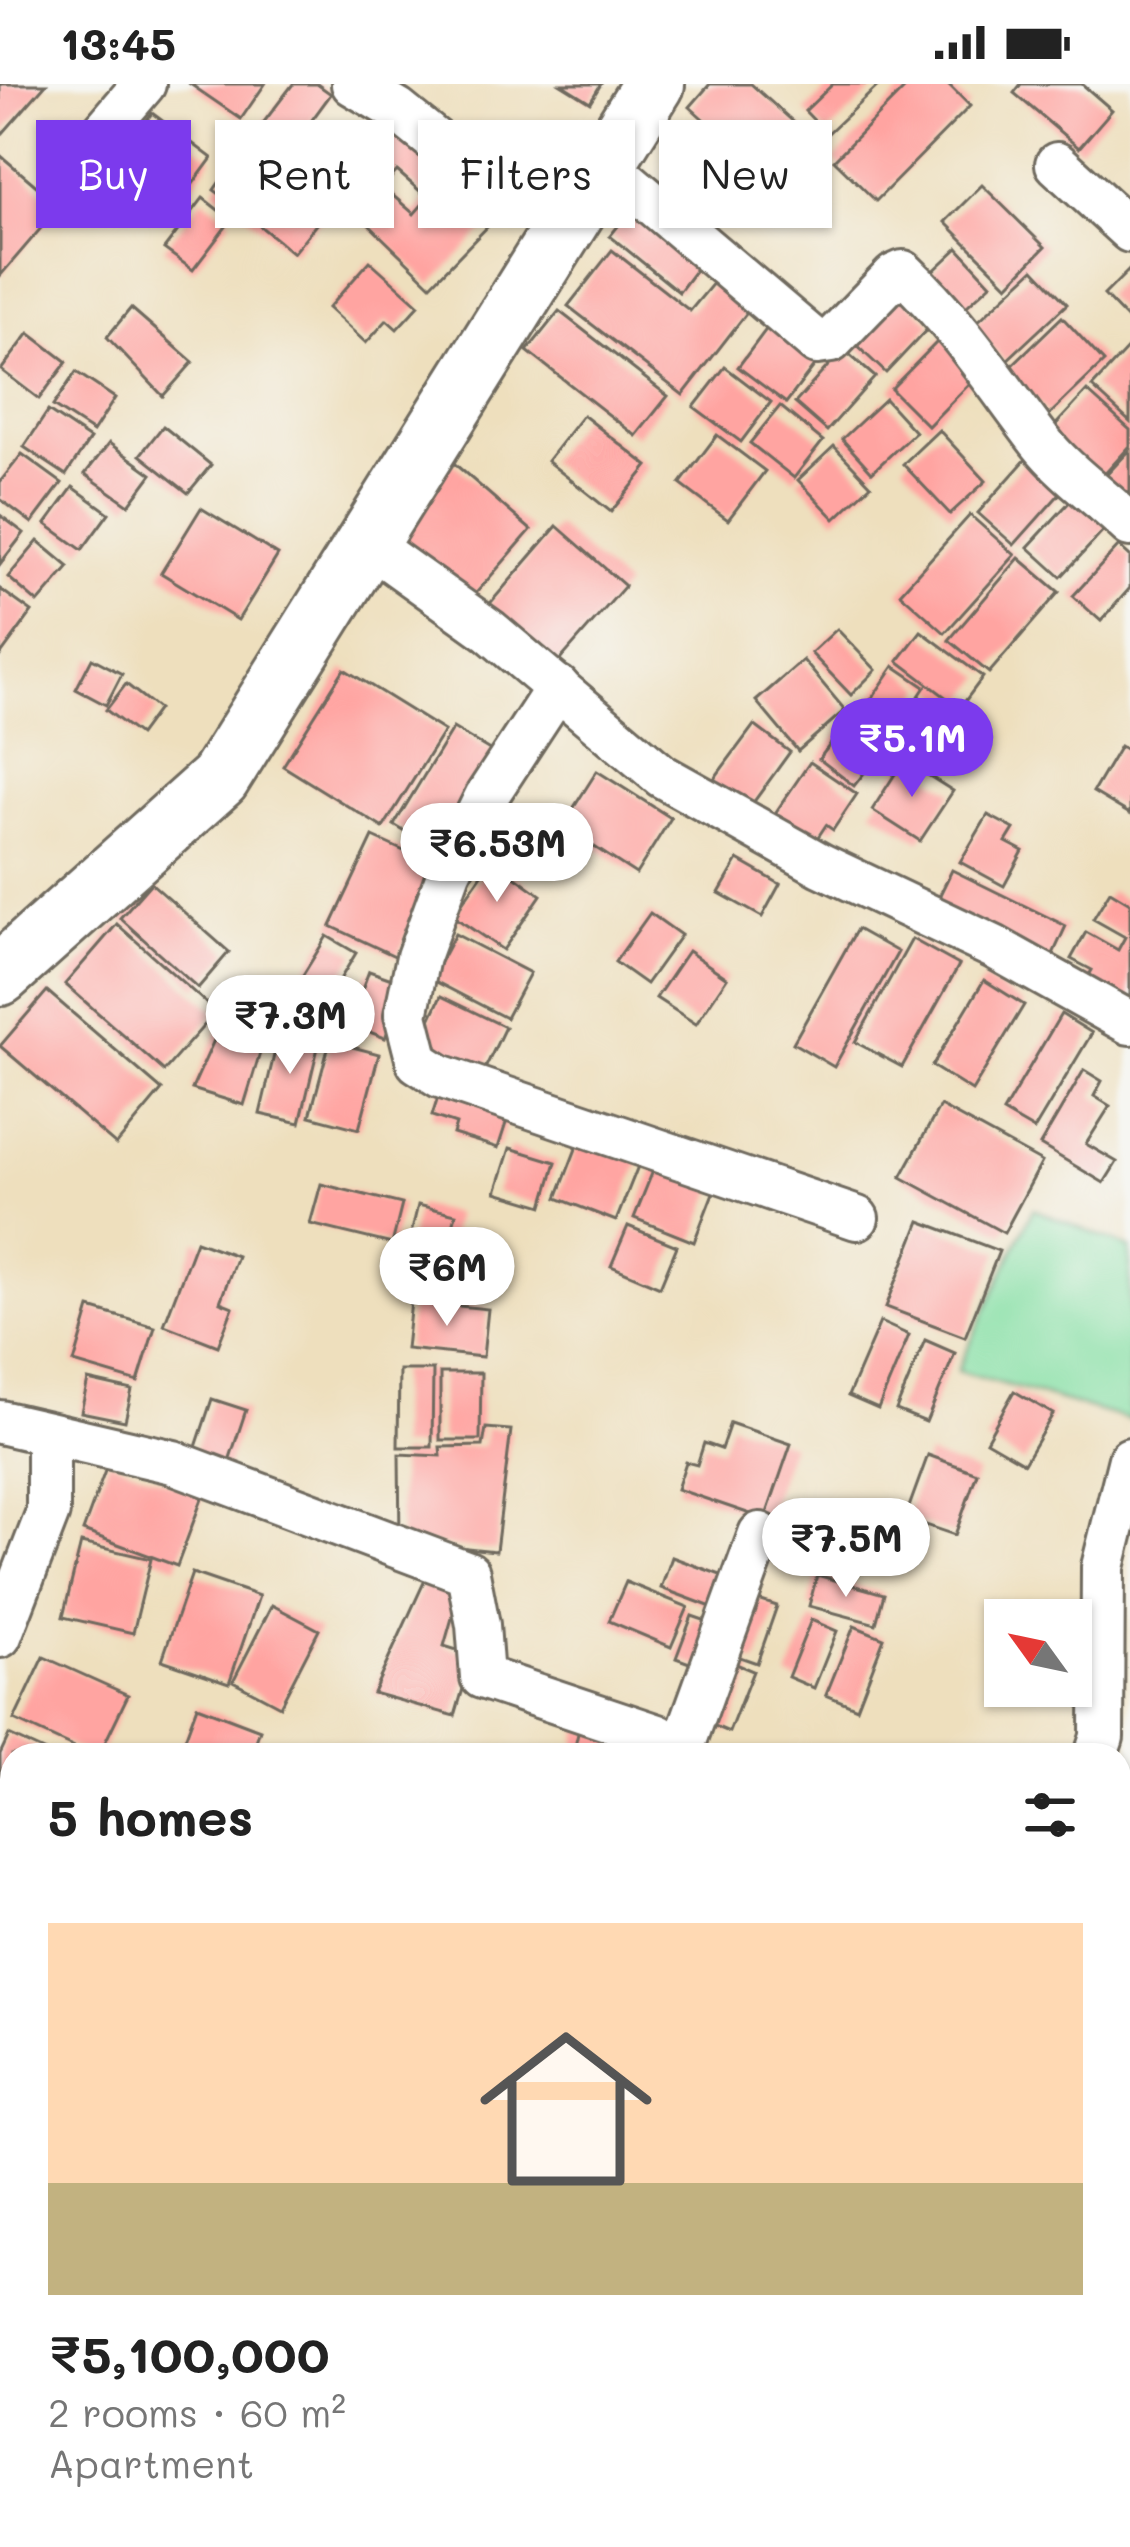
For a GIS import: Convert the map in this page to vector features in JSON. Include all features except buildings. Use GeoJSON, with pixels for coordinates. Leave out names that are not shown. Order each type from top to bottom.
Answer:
{"type":"FeatureCollection","features":[{"type":"Feature","properties":{"kind":"main road"},"geometry":{"type":"LineString","coordinates":[[632,120],[654,84]]}},
{"type":"Feature","properties":{"kind":"main road"},"geometry":{"type":"LineString","coordinates":[[0,975],[219,779],[564,228]]}},
{"type":"Feature","properties":{"kind":"street"},"geometry":{"type":"LineString","coordinates":[[113,120],[144,84]]}},
{"type":"Feature","properties":{"kind":"street"},"geometry":{"type":"LineString","coordinates":[[353,84],[418,126]]}},
{"type":"Feature","properties":{"kind":"street"},"geometry":{"type":"LineString","coordinates":[[1057,164],[1130,232]]}},
{"type":"Feature","properties":{"kind":"street"},"geometry":{"type":"LineString","coordinates":[[635,188],[817,343],[831,341],[903,272],[937,304],[1042,442],[1130,525]]}},
{"type":"Feature","properties":{"kind":"street"},"geometry":{"type":"LineString","coordinates":[[367,543],[490,631],[662,776],[821,865],[994,946],[1130,1023]]}},
{"type":"Feature","properties":{"kind":"street"},"geometry":{"type":"LineString","coordinates":[[558,687],[486,797],[449,872],[418,957],[406,1015],[418,1062],[440,1076],[856,1218]]}},
{"type":"Feature","properties":{"kind":"street"},"geometry":{"type":"LineString","coordinates":[[0,1422],[173,1462],[468,1573],[482,1677],[658,1736],[660,1743]]}},
{"type":"Feature","properties":{"kind":"street"},"geometry":{"type":"LineString","coordinates":[[0,1636],[48,1512],[48,1434]]}},
{"type":"Feature","properties":{"kind":"street"},"geometry":{"type":"LineString","coordinates":[[1109,1743],[1103,1567],[1130,1459]]}},
{"type":"Feature","properties":{"kind":"street"},"geometry":{"type":"LineString","coordinates":[[684,1743],[760,1534]]}},
{"type":"Feature","properties":{"kind":"green space"},"geometry":{"type":"Polygon","coordinates":[[[1033,1209],[1130,1248],[1130,1420],[957,1371],[1033,1209]]]}}]}
